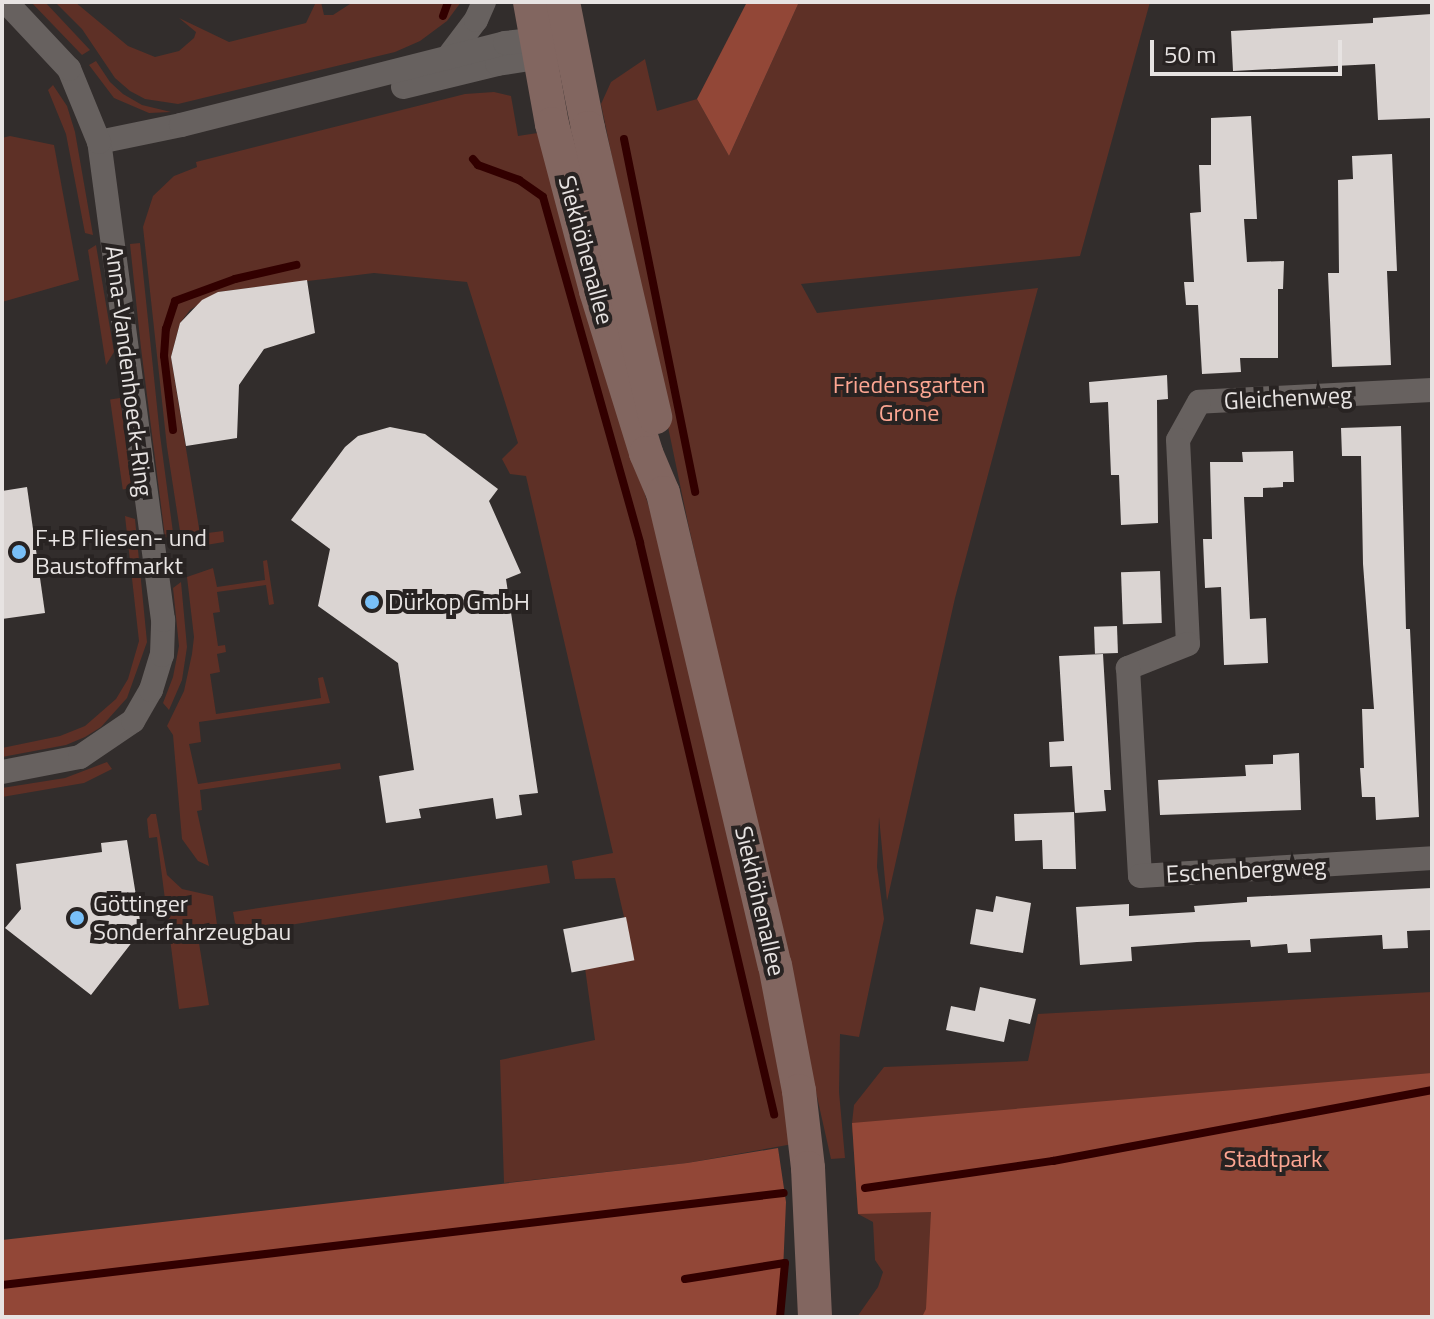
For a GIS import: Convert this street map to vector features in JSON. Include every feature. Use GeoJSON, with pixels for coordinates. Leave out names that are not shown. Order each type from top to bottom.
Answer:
{"type":"FeatureCollection","features":[{"type":"Feature","properties":{"kind":"main road","name":"Siekhöhenallee"},"geometry":{"type":"LineString","coordinates":[[530,2],[555,46]]}},
{"type":"Feature","properties":{"kind":"main road","name":"Siekhöhenallee"},"geometry":{"type":"LineString","coordinates":[[563,2],[555,46],[552,124],[596,291],[646,453],[663,493],[769,935],[799,1091],[812,1219],[815,1317]]}},
{"type":"Feature","properties":{"kind":"street","name":"Anna-Vandenhoeck-Ring"},"geometry":{"type":"LineString","coordinates":[[2,772],[80,757],[105,744],[133,721],[151,690],[162,655],[163,620],[100,150],[86,103],[69,69],[6,2]]}},
{"type":"Feature","properties":{"kind":"street"},"geometry":{"type":"LineString","coordinates":[[448,57],[476,20],[484,2]]}},
{"type":"Feature","properties":{"kind":"street"},"geometry":{"type":"LineString","coordinates":[[100,150],[181,125],[505,43],[555,46]]}},
{"type":"Feature","properties":{"kind":"street"},"geometry":{"type":"LineString","coordinates":[[100,150],[497,64],[555,46]]}},
{"type":"Feature","properties":{"kind":"street","name":"Gleichenweg"},"geometry":{"type":"LineString","coordinates":[[1188,644],[1178,440],[1199,402],[1432,390]]}},
{"type":"Feature","properties":{"kind":"street","name":"Eschenbergweg"},"geometry":{"type":"LineString","coordinates":[[1188,644],[1128,668],[1140,876],[1432,858]]}},
{"type":"Feature","properties":{"kind":"green space"},"geometry":{"type":"Polygon","coordinates":[[[31,2],[45,2],[90,50],[82,55],[31,2]]]}},
{"type":"Feature","properties":{"kind":"green space"},"geometry":{"type":"Polygon","coordinates":[[[55,2],[75,2],[128,46],[155,57],[179,51],[194,38],[196,32],[179,18],[229,42],[306,23],[316,2],[321,2],[324,15],[333,15],[353,2],[461,2],[447,21],[420,41],[395,52],[178,104],[145,99],[130,91],[115,78],[82,29],[55,2]]]}},
{"type":"Feature","properties":{"kind":"green space"},"geometry":{"type":"Polygon","coordinates":[[[747,2],[799,2],[729,156],[697,99],[747,2]]]}},
{"type":"Feature","properties":{"kind":"green space","name":"Friedensgarten Grone"},"geometry":{"type":"Polygon","coordinates":[[[799,2],[1150,2],[1080,256],[801,284],[817,313],[1038,288],[955,598],[887,901],[879,817],[877,867],[884,919],[859,1037],[840,1034],[839,1092],[845,1158],[831,1159],[688,523],[601,104],[611,82],[645,59],[657,111],[697,99],[729,156],[799,2]]]}},
{"type":"Feature","properties":{"kind":"green space"},"geometry":{"type":"Polygon","coordinates":[[[96,61],[110,82],[123,94],[142,105],[171,112],[149,113],[114,98],[89,65],[96,61]]]}},
{"type":"Feature","properties":{"kind":"green space"},"geometry":{"type":"Polygon","coordinates":[[[53,85],[67,106],[75,132],[93,235],[85,233],[66,134],[48,90],[53,85]]]}},
{"type":"Feature","properties":{"kind":"green space"},"geometry":{"type":"Polygon","coordinates":[[[494,92],[511,96],[518,136],[544,132],[633,456],[673,584],[774,1017],[793,1144],[687,1163],[504,1183],[500,1060],[595,1040],[585,968],[634,960],[615,878],[575,879],[572,861],[613,853],[526,476],[510,474],[502,459],[518,443],[467,282],[374,273],[218,292],[190,310],[180,323],[171,357],[200,534],[223,531],[224,542],[200,546],[182,544],[167,447],[143,227],[153,196],[174,176],[197,167],[196,162],[465,94],[494,92]]]}},
{"type":"Feature","properties":{"kind":"green space"},"geometry":{"type":"Polygon","coordinates":[[[10,136],[54,145],[79,280],[2,302],[2,138],[10,136]]]}},
{"type":"Feature","properties":{"kind":"green space"},"geometry":{"type":"Polygon","coordinates":[[[140,243],[174,540],[165,537],[141,348],[130,244],[140,243]]]}},
{"type":"Feature","properties":{"kind":"green space"},"geometry":{"type":"Polygon","coordinates":[[[96,245],[114,352],[106,365],[88,250],[96,245]]]}},
{"type":"Feature","properties":{"kind":"green space"},"geometry":{"type":"Polygon","coordinates":[[[120,398],[133,488],[123,490],[110,399],[120,398]]]}},
{"type":"Feature","properties":{"kind":"green space"},"geometry":{"type":"Polygon","coordinates":[[[125,516],[135,519],[147,642],[127,698],[101,727],[85,737],[66,745],[2,757],[2,748],[60,736],[85,726],[116,699],[128,679],[139,641],[125,516]]]}},
{"type":"Feature","properties":{"kind":"green space"},"geometry":{"type":"Polygon","coordinates":[[[267,560],[274,604],[269,605],[266,585],[217,592],[220,612],[213,613],[218,646],[225,645],[226,652],[217,654],[220,672],[210,674],[216,714],[321,698],[318,678],[323,677],[330,703],[199,722],[201,742],[189,744],[198,784],[340,763],[341,769],[200,790],[202,810],[197,811],[209,866],[198,861],[182,839],[173,735],[167,726],[184,691],[192,654],[194,637],[187,577],[213,568],[217,587],[265,580],[263,561],[267,560]]]}},
{"type":"Feature","properties":{"kind":"green space"},"geometry":{"type":"Polygon","coordinates":[[[181,582],[187,647],[182,680],[169,710],[163,703],[173,677],[179,646],[173,588],[181,582]]]}},
{"type":"Feature","properties":{"kind":"green space"},"geometry":{"type":"Polygon","coordinates":[[[107,762],[112,769],[84,783],[2,797],[2,788],[65,778],[107,762]]]}},
{"type":"Feature","properties":{"kind":"green space"},"geometry":{"type":"Polygon","coordinates":[[[151,814],[156,814],[167,875],[182,889],[213,896],[219,939],[199,943],[209,1005],[179,1009],[157,837],[149,838],[147,819],[151,814]]]}},
{"type":"Feature","properties":{"kind":"green space"},"geometry":{"type":"Polygon","coordinates":[[[547,865],[550,883],[247,932],[235,923],[233,912],[547,865]]]}},
{"type":"Feature","properties":{"kind":"green space","name":"Stadtpark"},"geometry":{"type":"Polygon","coordinates":[[[1432,992],[1432,1317],[857,1317],[878,1287],[883,1272],[875,1260],[873,1222],[858,1214],[852,1123],[854,1105],[884,1067],[1028,1061],[1038,1014],[1432,992]]]}},
{"type":"Feature","properties":{"kind":"green space","name":"Stadtpark"},"geometry":{"type":"Polygon","coordinates":[[[1432,1073],[1432,1317],[922,1317],[926,1309],[931,1212],[858,1214],[852,1123],[1432,1073]]]}},
{"type":"Feature","properties":{"kind":"green space"},"geometry":{"type":"Polygon","coordinates":[[[778,1148],[786,1202],[781,1317],[2,1317],[2,1240],[687,1163],[778,1148]]]}},
{"type":"Feature","properties":{"kind":"building"},"geometry":{"type":"Polygon","coordinates":[[[1432,14],[1432,118],[1378,120],[1375,64],[1233,71],[1231,31],[1373,23],[1373,18],[1432,14]]]}},
{"type":"Feature","properties":{"kind":"building"},"geometry":{"type":"Polygon","coordinates":[[[1251,116],[1257,219],[1244,219],[1247,262],[1284,261],[1283,289],[1278,289],[1278,358],[1240,358],[1241,372],[1202,374],[1198,305],[1186,305],[1184,282],[1194,282],[1190,213],[1201,212],[1199,165],[1211,165],[1211,118],[1251,116]]]}},
{"type":"Feature","properties":{"kind":"building"},"geometry":{"type":"Polygon","coordinates":[[[1392,154],[1397,271],[1387,271],[1391,365],[1332,367],[1328,273],[1339,273],[1338,180],[1353,179],[1352,156],[1392,154]]]}},
{"type":"Feature","properties":{"kind":"building"},"geometry":{"type":"Polygon","coordinates":[[[307,280],[315,333],[264,349],[239,385],[237,438],[186,446],[171,357],[180,323],[202,300],[218,292],[307,280]]]}},
{"type":"Feature","properties":{"kind":"building"},"geometry":{"type":"Polygon","coordinates":[[[1167,375],[1168,399],[1157,400],[1158,523],[1121,525],[1119,475],[1111,475],[1108,402],[1090,403],[1089,382],[1167,375]]]}},
{"type":"Feature","properties":{"kind":"building"},"geometry":{"type":"Polygon","coordinates":[[[1401,426],[1406,629],[1410,629],[1419,817],[1376,820],[1375,797],[1362,797],[1360,768],[1364,768],[1362,709],[1374,709],[1363,564],[1361,456],[1342,456],[1341,428],[1401,426]]]}},
{"type":"Feature","properties":{"kind":"building"},"geometry":{"type":"Polygon","coordinates":[[[390,427],[425,434],[498,489],[489,501],[521,573],[506,579],[538,793],[519,795],[522,815],[496,819],[493,798],[419,809],[421,818],[386,823],[379,776],[414,770],[398,663],[318,606],[330,549],[291,520],[345,447],[358,436],[390,427]]]}},
{"type":"Feature","properties":{"kind":"building"},"geometry":{"type":"Polygon","coordinates":[[[1293,451],[1294,482],[1283,482],[1283,487],[1263,488],[1263,497],[1244,497],[1250,619],[1266,618],[1268,663],[1224,665],[1221,587],[1205,588],[1203,539],[1212,539],[1210,462],[1243,462],[1242,452],[1293,451]]]}},
{"type":"Feature","properties":{"kind":"building","name":"F+B Fliesen- und Baustoffmarkt"},"geometry":{"type":"Polygon","coordinates":[[[27,487],[45,613],[2,619],[2,491],[27,487]]]}},
{"type":"Feature","properties":{"kind":"building"},"geometry":{"type":"Polygon","coordinates":[[[1160,571],[1162,623],[1123,624],[1121,572],[1160,571]]]}},
{"type":"Feature","properties":{"kind":"building"},"geometry":{"type":"Polygon","coordinates":[[[1117,626],[1118,653],[1095,654],[1094,627],[1117,626]]]}},
{"type":"Feature","properties":{"kind":"building"},"geometry":{"type":"Polygon","coordinates":[[[1103,654],[1111,790],[1104,790],[1106,811],[1075,813],[1072,766],[1050,767],[1049,742],[1064,741],[1059,656],[1103,654]]]}},
{"type":"Feature","properties":{"kind":"building"},"geometry":{"type":"Polygon","coordinates":[[[1299,753],[1301,810],[1160,815],[1158,780],[1246,776],[1245,765],[1273,764],[1273,755],[1299,753]]]}},
{"type":"Feature","properties":{"kind":"building"},"geometry":{"type":"Polygon","coordinates":[[[1074,812],[1076,869],[1043,869],[1042,840],[1015,841],[1014,814],[1074,812]]]}},
{"type":"Feature","properties":{"kind":"building","name":"Göttinger Sonderfahrzeugbau"},"geometry":{"type":"Polygon","coordinates":[[[127,840],[143,939],[133,941],[91,995],[5,928],[21,909],[16,864],[102,852],[101,843],[127,840]]]}},
{"type":"Feature","properties":{"kind":"building"},"geometry":{"type":"Polygon","coordinates":[[[1432,888],[1432,930],[1407,931],[1408,948],[1383,949],[1382,935],[1310,939],[1311,952],[1288,953],[1287,944],[1251,947],[1250,940],[1197,942],[1131,947],[1132,961],[1080,965],[1076,907],[1129,904],[1129,916],[1195,912],[1194,906],[1247,902],[1247,897],[1432,888]]]}},
{"type":"Feature","properties":{"kind":"building"},"geometry":{"type":"Polygon","coordinates":[[[996,896],[1031,903],[1023,953],[970,944],[976,909],[993,912],[996,896]]]}},
{"type":"Feature","properties":{"kind":"building"},"geometry":{"type":"Polygon","coordinates":[[[626,917],[634,960],[572,972],[563,929],[626,917]]]}},
{"type":"Feature","properties":{"kind":"building"},"geometry":{"type":"Polygon","coordinates":[[[980,987],[1036,999],[1030,1024],[1009,1019],[1004,1042],[946,1030],[951,1006],[975,1011],[980,987]]]}},
{"type":"Feature","properties":{"kind":"waterway"},"geometry":{"type":"LineString","coordinates":[[443,16],[448,2]]}},
{"type":"Feature","properties":{"kind":"waterway"},"geometry":{"type":"LineString","coordinates":[[624,139],[695,492]]}},
{"type":"Feature","properties":{"kind":"waterway"},"geometry":{"type":"LineString","coordinates":[[473,159],[478,165],[519,180],[543,197],[640,543],[774,1114]]}},
{"type":"Feature","properties":{"kind":"waterway"},"geometry":{"type":"LineString","coordinates":[[173,430],[164,356],[166,329],[175,301],[235,279],[296,265]]}},
{"type":"Feature","properties":{"kind":"waterway"},"geometry":{"type":"LineString","coordinates":[[865,1188],[1053,1161],[1432,1090]]}},
{"type":"Feature","properties":{"kind":"waterway"},"geometry":{"type":"LineString","coordinates":[[2,1285],[784,1193]]}},
{"type":"Feature","properties":{"kind":"waterway"},"geometry":{"type":"LineString","coordinates":[[685,1279],[785,1263],[780,1317]]}},
{"type":"Feature","properties":{"kind":"place","name":"F+B Fliesen- und Baustoffmarkt"},"geometry":{"type":"Point","coordinates":[19,552]}},
{"type":"Feature","properties":{"kind":"place","name":"Dürkop GmbH"},"geometry":{"type":"Point","coordinates":[372,602]}},
{"type":"Feature","properties":{"kind":"place","name":"Göttinger Sonderfahrzeugbau"},"geometry":{"type":"Point","coordinates":[77,918]}}]}
